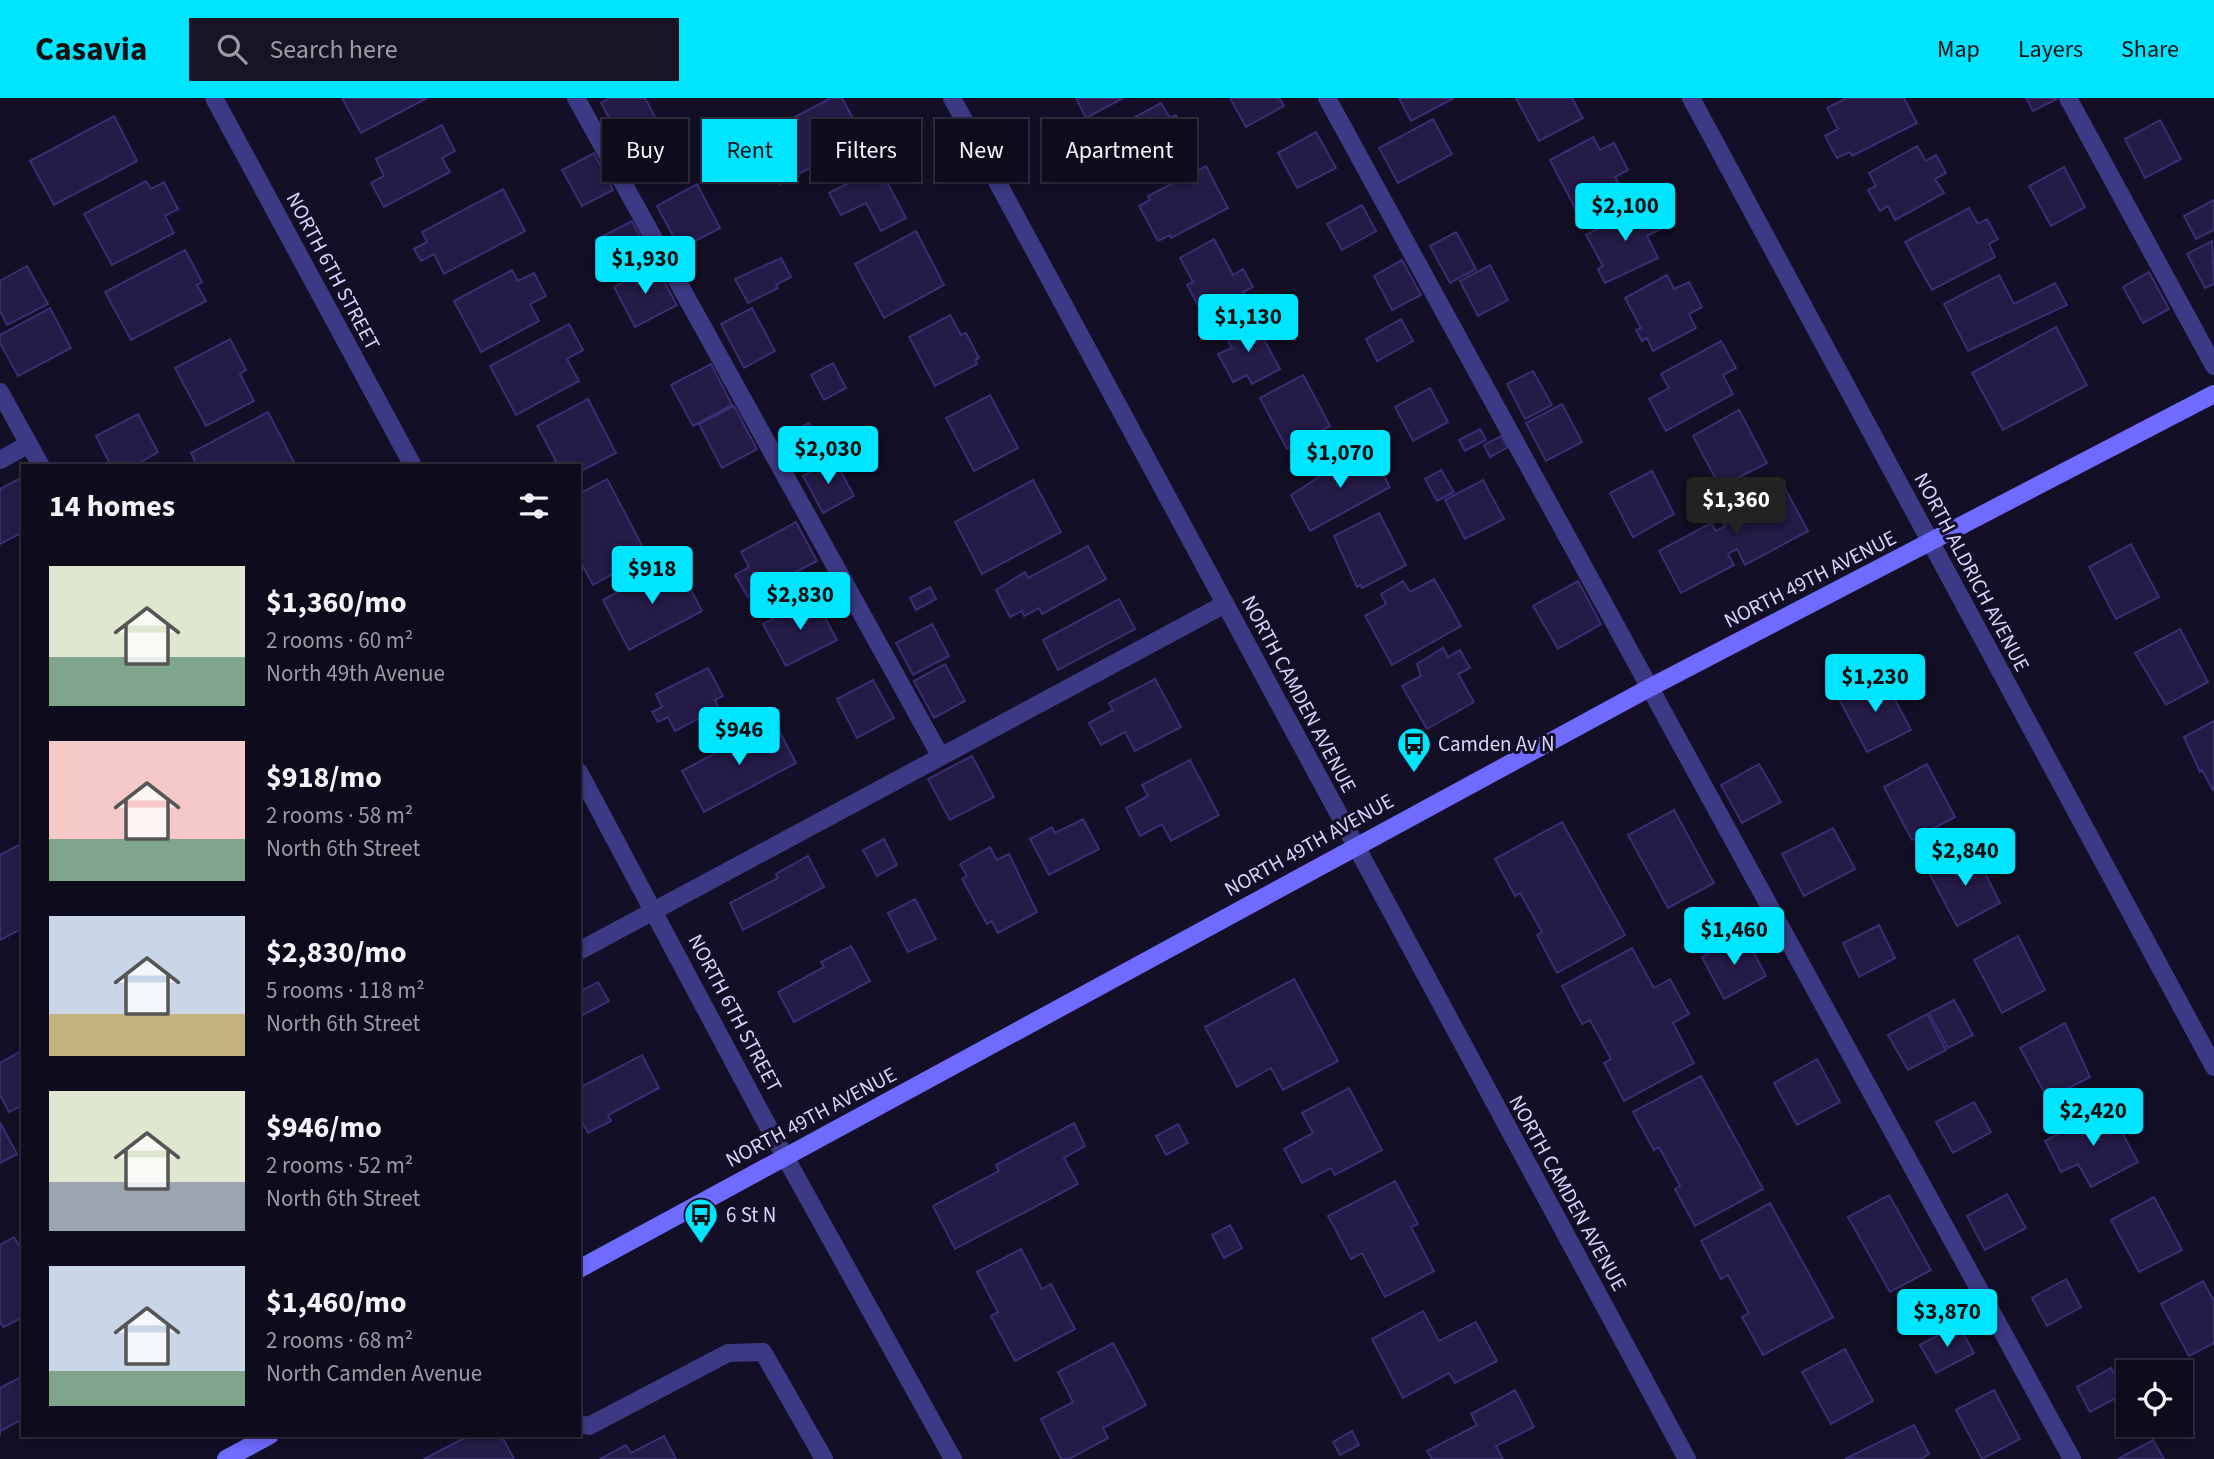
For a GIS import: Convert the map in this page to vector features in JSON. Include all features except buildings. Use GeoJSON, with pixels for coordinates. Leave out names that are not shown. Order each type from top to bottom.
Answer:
{"type":"FeatureCollection","features":[{"type":"Feature","properties":{"kind":"street","name":"NORTH 6TH STREET"},"geometry":{"type":"LineString","coordinates":[[214,98],[412,464]]}},
{"type":"Feature","properties":{"kind":"street"},"geometry":{"type":"LineString","coordinates":[[576,98],[940,757]]}},
{"type":"Feature","properties":{"kind":"street","name":"NORTH CAMDEN AVENUE"},"geometry":{"type":"LineString","coordinates":[[952,98],[1686,1459]]}},
{"type":"Feature","properties":{"kind":"street"},"geometry":{"type":"LineString","coordinates":[[1327,98],[2072,1459]]}},
{"type":"Feature","properties":{"kind":"street","name":"NORTH ALDRICH AVENUE"},"geometry":{"type":"LineString","coordinates":[[1691,98],[2214,1067]]}},
{"type":"Feature","properties":{"kind":"street"},"geometry":{"type":"LineString","coordinates":[[2068,98],[2214,366]]}},
{"type":"Feature","properties":{"kind":"street"},"geometry":{"type":"LineString","coordinates":[[0,392],[40,464]]}},
{"type":"Feature","properties":{"kind":"street","name":"NORTH 49TH AVENUE"},"geometry":{"type":"LineString","coordinates":[[581,1268],[1649,688],[2214,394]]}},
{"type":"Feature","properties":{"kind":"street"},"geometry":{"type":"LineString","coordinates":[[0,460],[29,444]]}},
{"type":"Feature","properties":{"kind":"street"},"geometry":{"type":"LineString","coordinates":[[581,950],[1225,604]]}},
{"type":"Feature","properties":{"kind":"street","name":"NORTH 6TH STREET"},"geometry":{"type":"LineString","coordinates":[[581,776],[786,1157],[953,1459]]}},
{"type":"Feature","properties":{"kind":"street"},"geometry":{"type":"LineString","coordinates":[[581,1424],[589,1426],[728,1353],[763,1352],[824,1459]]}},
{"type":"Feature","properties":{"kind":"street"},"geometry":{"type":"LineString","coordinates":[[226,1459],[266,1437]]}},
{"type":"Feature","properties":{"kind":"place","name":"Camden Av N"},"geometry":{"type":"Point","coordinates":[1414,774]}},
{"type":"Feature","properties":{"kind":"place","name":"6 St N"},"geometry":{"type":"Point","coordinates":[701,1245]}}]}
